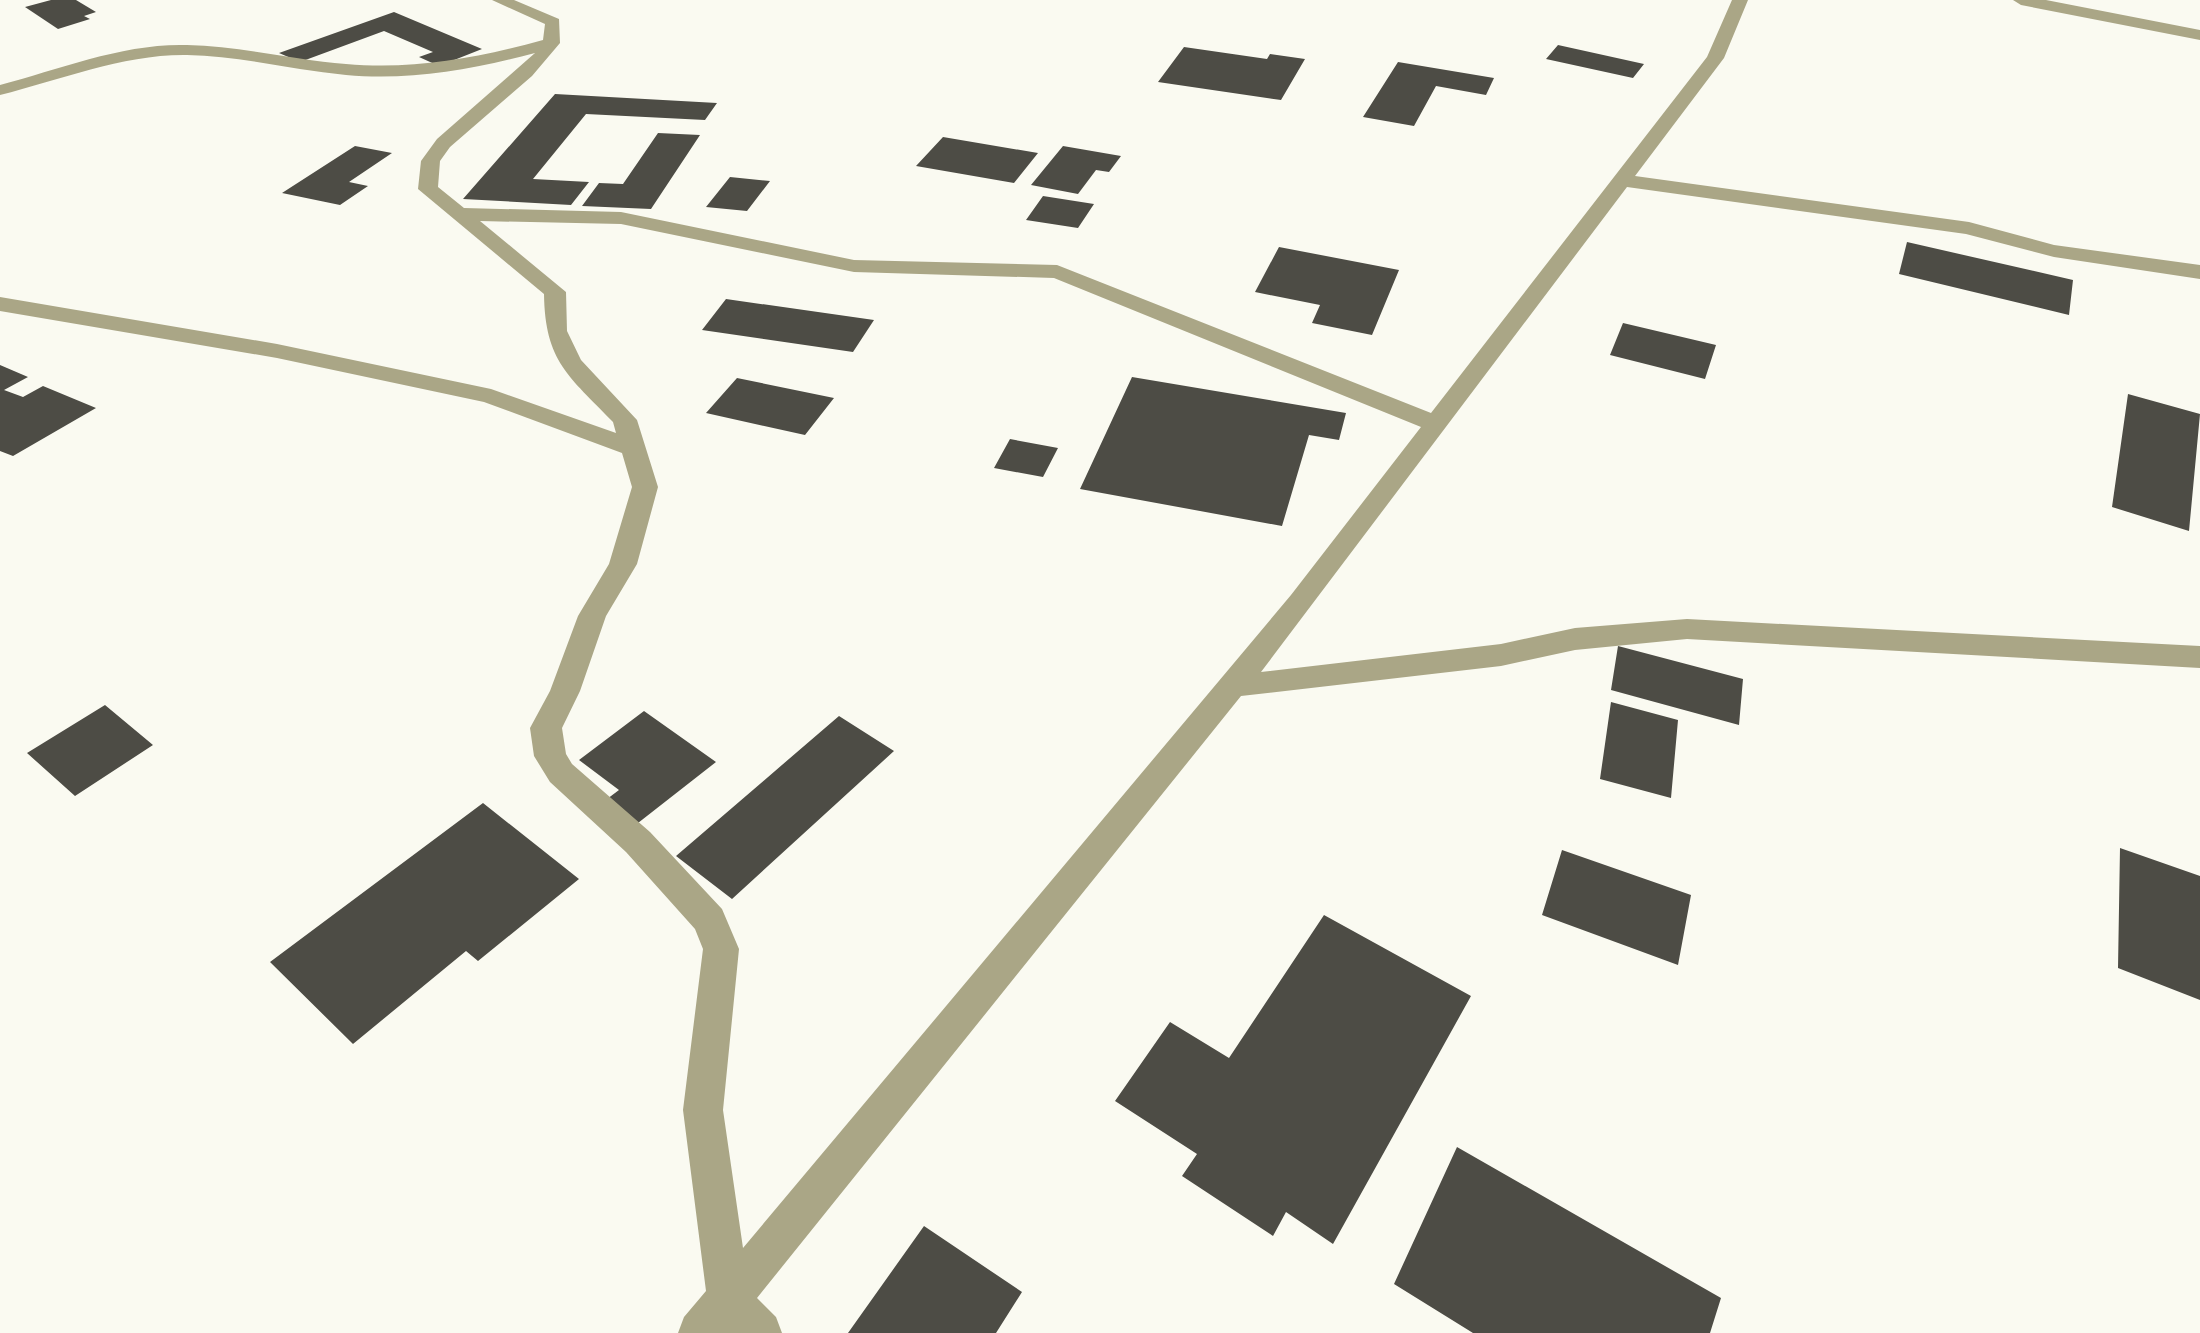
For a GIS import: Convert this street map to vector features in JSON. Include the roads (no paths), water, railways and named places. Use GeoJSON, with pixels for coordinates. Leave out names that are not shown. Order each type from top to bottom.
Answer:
{"type":"FeatureCollection","features":[{"type":"Feature","properties":{"kind":"street"},"geometry":{"type":"LineString","coordinates":[[500,0],[553,22],[556,33],[537,63],[475,112],[431,159],[428,189],[555,292],[556,331],[570,363],[625,420],[646,488],[624,564],[592,616],[566,691],[546,728],[550,756],[561,774],[638,842],[710,920],[721,949],[703,1110],[714,1317]]}},
{"type":"Feature","properties":{"kind":"street"},"geometry":{"type":"LineString","coordinates":[[714,1317],[1234,686],[1715,58],[1740,0]]}},
{"type":"Feature","properties":{"kind":"street"},"geometry":{"type":"LineString","coordinates":[[2021,0],[2200,34]]}},
{"type":"Feature","properties":{"kind":"street"},"geometry":{"type":"LineString","coordinates":[[0,90],[140,53],[186,50],[350,70],[470,65],[552,43]]}},
{"type":"Feature","properties":{"kind":"street"},"geometry":{"type":"LineString","coordinates":[[470,65],[508,86]]}},
{"type":"Feature","properties":{"kind":"street"},"geometry":{"type":"LineString","coordinates":[[1620,180],[1969,228],[2005,241],[2074,255],[2200,272]]}},
{"type":"Feature","properties":{"kind":"street"},"geometry":{"type":"LineString","coordinates":[[461,214],[621,218],[854,266],[1057,272],[1436,424]]}},
{"type":"Feature","properties":{"kind":"street"},"geometry":{"type":"LineString","coordinates":[[0,304],[277,351],[492,396],[633,448]]}},
{"type":"Feature","properties":{"kind":"street"},"geometry":{"type":"LineString","coordinates":[[1234,686],[1501,655],[1575,639],[1687,629],[2200,657]]}},
{"type":"Feature","properties":{"kind":"street"},"geometry":{"type":"LineString","coordinates":[[714,1317],[760,1333]]}}]}
